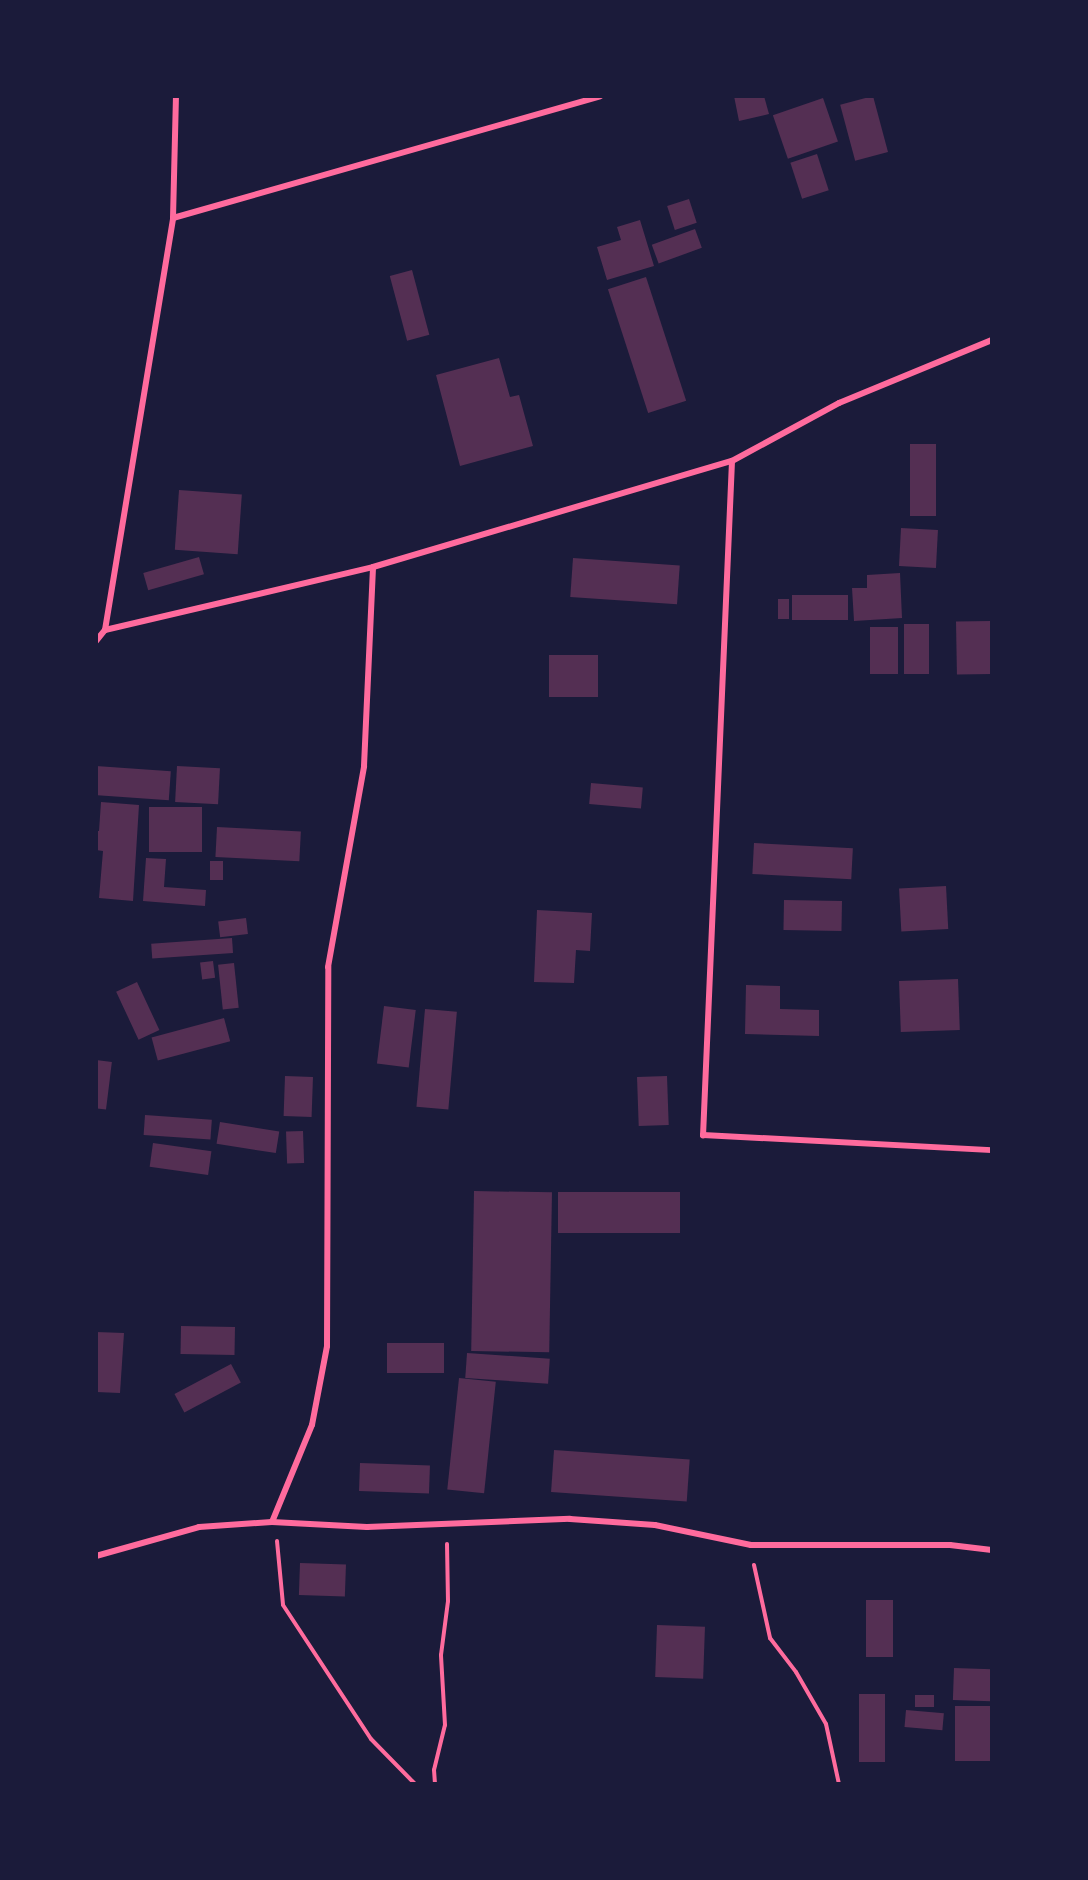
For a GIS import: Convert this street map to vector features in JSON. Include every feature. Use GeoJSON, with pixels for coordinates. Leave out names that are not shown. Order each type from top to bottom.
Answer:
{"type":"FeatureCollection","features":[{"type":"Feature","properties":{"kind":"street"},"geometry":{"type":"LineString","coordinates":[[96,641],[105,630],[173,218],[176,96]]}},
{"type":"Feature","properties":{"kind":"street"},"geometry":{"type":"LineString","coordinates":[[173,218],[600,96]]}},
{"type":"Feature","properties":{"kind":"street"},"geometry":{"type":"LineString","coordinates":[[105,630],[374,567],[732,460],[839,402],[992,340]]}},
{"type":"Feature","properties":{"kind":"street"},"geometry":{"type":"LineString","coordinates":[[732,460],[703,1135],[992,1150]]}},
{"type":"Feature","properties":{"kind":"street"},"geometry":{"type":"LineString","coordinates":[[273,1522],[312,1425],[327,1346],[328,967],[364,766],[374,567]]}},
{"type":"Feature","properties":{"kind":"street"},"geometry":{"type":"LineString","coordinates":[[96,1556],[199,1527],[273,1522],[368,1527],[581,1520],[655,1526],[751,1545],[950,1545],[992,1550]]}},
{"type":"Feature","properties":{"kind":"path"},"geometry":{"type":"LineString","coordinates":[[273,1522],[281,1557],[283,1605],[370,1739],[415,1784]]}},
{"type":"Feature","properties":{"kind":"path"},"geometry":{"type":"LineString","coordinates":[[435,1784],[434,1770],[445,1725],[441,1655],[450,1523]]}},
{"type":"Feature","properties":{"kind":"path"},"geometry":{"type":"LineString","coordinates":[[751,1545],[770,1638],[796,1672],[826,1724],[839,1784]]}},
{"type":"Feature","properties":{"kind":"building"},"geometry":{"type":"Polygon","coordinates":[[[734,96],[764,96],[769,114],[739,121],[734,96]]]}},
{"type":"Feature","properties":{"kind":"building"},"geometry":{"type":"Polygon","coordinates":[[[873,96],[888,152],[855,161],[840,105],[873,96]]]}},
{"type":"Feature","properties":{"kind":"building"},"geometry":{"type":"Polygon","coordinates":[[[823,98],[838,141],[788,159],[773,115],[823,98]]]}},
{"type":"Feature","properties":{"kind":"building"},"geometry":{"type":"Polygon","coordinates":[[[817,154],[829,190],[802,199],[790,163],[817,154]]]}},
{"type":"Feature","properties":{"kind":"building"},"geometry":{"type":"Polygon","coordinates":[[[689,199],[697,223],[675,230],[667,206],[689,199]]]}},
{"type":"Feature","properties":{"kind":"building"},"geometry":{"type":"Polygon","coordinates":[[[640,220],[654,266],[607,280],[597,247],[621,240],[617,227],[640,220]]]}},
{"type":"Feature","properties":{"kind":"building"},"geometry":{"type":"Polygon","coordinates":[[[695,229],[702,248],[659,264],[652,245],[695,229]]]}},
{"type":"Feature","properties":{"kind":"building"},"geometry":{"type":"Polygon","coordinates":[[[412,270],[429,335],[407,341],[390,276],[412,270]]]}},
{"type":"Feature","properties":{"kind":"building"},"geometry":{"type":"Polygon","coordinates":[[[646,277],[686,401],[648,413],[608,289],[646,277]]]}},
{"type":"Feature","properties":{"kind":"building"},"geometry":{"type":"Polygon","coordinates":[[[499,358],[510,397],[519,395],[533,446],[460,466],[436,375],[499,358]]]}},
{"type":"Feature","properties":{"kind":"building"},"geometry":{"type":"Polygon","coordinates":[[[910,444],[936,444],[936,516],[910,516],[910,444]]]}},
{"type":"Feature","properties":{"kind":"building"},"geometry":{"type":"Polygon","coordinates":[[[179,490],[242,494],[238,554],[175,550],[179,490]]]}},
{"type":"Feature","properties":{"kind":"building"},"geometry":{"type":"Polygon","coordinates":[[[901,528],[938,530],[936,568],[899,566],[901,528]]]}},
{"type":"Feature","properties":{"kind":"building"},"geometry":{"type":"Polygon","coordinates":[[[199,557],[204,574],[148,590],[143,573],[199,557]]]}},
{"type":"Feature","properties":{"kind":"building"},"geometry":{"type":"Polygon","coordinates":[[[573,558],[680,565],[677,604],[570,597],[573,558]]]}},
{"type":"Feature","properties":{"kind":"building"},"geometry":{"type":"Polygon","coordinates":[[[900,573],[902,618],[854,621],[852,588],[867,588],[867,575],[900,573]]]}},
{"type":"Feature","properties":{"kind":"building"},"geometry":{"type":"Polygon","coordinates":[[[792,595],[848,595],[848,620],[792,620],[792,595]]]}},
{"type":"Feature","properties":{"kind":"building"},"geometry":{"type":"Polygon","coordinates":[[[778,599],[789,599],[789,619],[778,619],[778,599]]]}},
{"type":"Feature","properties":{"kind":"building"},"geometry":{"type":"Polygon","coordinates":[[[991,621],[992,674],[957,675],[956,622],[991,621]]]}},
{"type":"Feature","properties":{"kind":"building"},"geometry":{"type":"Polygon","coordinates":[[[904,624],[929,624],[929,674],[904,674],[904,624]]]}},
{"type":"Feature","properties":{"kind":"building"},"geometry":{"type":"Polygon","coordinates":[[[870,627],[898,627],[898,674],[870,674],[870,627]]]}},
{"type":"Feature","properties":{"kind":"building"},"geometry":{"type":"Polygon","coordinates":[[[549,655],[598,655],[598,697],[549,697],[549,655]]]}},
{"type":"Feature","properties":{"kind":"building"},"geometry":{"type":"Polygon","coordinates":[[[96,766],[171,771],[169,800],[96,795],[96,766]]]}},
{"type":"Feature","properties":{"kind":"building"},"geometry":{"type":"Polygon","coordinates":[[[177,766],[220,768],[218,804],[175,802],[177,766]]]}},
{"type":"Feature","properties":{"kind":"building"},"geometry":{"type":"Polygon","coordinates":[[[591,783],[643,788],[641,808],[589,804],[591,783]]]}},
{"type":"Feature","properties":{"kind":"building"},"geometry":{"type":"Polygon","coordinates":[[[101,802],[139,805],[133,901],[99,898],[103,851],[96,850],[96,831],[99,831],[101,802]]]}},
{"type":"Feature","properties":{"kind":"building"},"geometry":{"type":"Polygon","coordinates":[[[149,807],[202,807],[202,852],[149,852],[149,807]]]}},
{"type":"Feature","properties":{"kind":"building"},"geometry":{"type":"Polygon","coordinates":[[[217,827],[301,831],[299,861],[215,857],[217,827]]]}},
{"type":"Feature","properties":{"kind":"building"},"geometry":{"type":"Polygon","coordinates":[[[754,843],[853,848],[851,879],[752,874],[754,843]]]}},
{"type":"Feature","properties":{"kind":"building"},"geometry":{"type":"Polygon","coordinates":[[[146,858],[166,859],[164,887],[206,890],[205,906],[143,901],[146,858]]]}},
{"type":"Feature","properties":{"kind":"building"},"geometry":{"type":"Polygon","coordinates":[[[210,861],[223,861],[223,880],[210,880],[210,861]]]}},
{"type":"Feature","properties":{"kind":"building"},"geometry":{"type":"Polygon","coordinates":[[[946,886],[948,929],[901,931],[899,888],[946,886]]]}},
{"type":"Feature","properties":{"kind":"building"},"geometry":{"type":"Polygon","coordinates":[[[784,900],[842,901],[841,931],[783,930],[784,900]]]}},
{"type":"Feature","properties":{"kind":"building"},"geometry":{"type":"Polygon","coordinates":[[[537,910],[592,913],[590,951],[576,950],[574,983],[534,982],[537,910]]]}},
{"type":"Feature","properties":{"kind":"building"},"geometry":{"type":"Polygon","coordinates":[[[246,918],[248,934],[220,937],[218,921],[246,918]]]}},
{"type":"Feature","properties":{"kind":"building"},"geometry":{"type":"Polygon","coordinates":[[[232,938],[233,953],[152,959],[151,944],[232,938]]]}},
{"type":"Feature","properties":{"kind":"building"},"geometry":{"type":"Polygon","coordinates":[[[213,961],[215,978],[202,979],[200,963],[213,961]]]}},
{"type":"Feature","properties":{"kind":"building"},"geometry":{"type":"Polygon","coordinates":[[[234,963],[239,1008],[223,1009],[218,965],[234,963]]]}},
{"type":"Feature","properties":{"kind":"building"},"geometry":{"type":"Polygon","coordinates":[[[958,979],[960,1030],[901,1032],[899,981],[958,979]]]}},
{"type":"Feature","properties":{"kind":"building"},"geometry":{"type":"Polygon","coordinates":[[[137,982],[159,1030],[139,1040],[116,992],[137,982]]]}},
{"type":"Feature","properties":{"kind":"building"},"geometry":{"type":"Polygon","coordinates":[[[746,985],[780,986],[780,1009],[819,1010],[819,1036],[745,1034],[746,985]]]}},
{"type":"Feature","properties":{"kind":"building"},"geometry":{"type":"Polygon","coordinates":[[[384,1006],[416,1010],[409,1067],[377,1064],[384,1006]]]}},
{"type":"Feature","properties":{"kind":"building"},"geometry":{"type":"Polygon","coordinates":[[[425,1009],[457,1012],[448,1109],[416,1107],[425,1009]]]}},
{"type":"Feature","properties":{"kind":"building"},"geometry":{"type":"Polygon","coordinates":[[[224,1018],[230,1041],[158,1061],[152,1037],[224,1018]]]}},
{"type":"Feature","properties":{"kind":"building"},"geometry":{"type":"Polygon","coordinates":[[[96,1060],[112,1062],[106,1110],[96,1108],[96,1060]]]}},
{"type":"Feature","properties":{"kind":"building"},"geometry":{"type":"Polygon","coordinates":[[[285,1076],[313,1077],[312,1117],[284,1116],[285,1076]]]}},
{"type":"Feature","properties":{"kind":"building"},"geometry":{"type":"Polygon","coordinates":[[[667,1076],[669,1125],[639,1126],[637,1077],[667,1076]]]}},
{"type":"Feature","properties":{"kind":"building"},"geometry":{"type":"Polygon","coordinates":[[[145,1115],[212,1120],[210,1140],[144,1135],[145,1115]]]}},
{"type":"Feature","properties":{"kind":"building"},"geometry":{"type":"Polygon","coordinates":[[[220,1122],[279,1131],[276,1153],[217,1144],[220,1122]]]}},
{"type":"Feature","properties":{"kind":"building"},"geometry":{"type":"Polygon","coordinates":[[[303,1131],[304,1163],[287,1164],[286,1132],[303,1131]]]}},
{"type":"Feature","properties":{"kind":"building"},"geometry":{"type":"Polygon","coordinates":[[[153,1143],[211,1151],[208,1175],[150,1167],[153,1143]]]}},
{"type":"Feature","properties":{"kind":"building"},"geometry":{"type":"Polygon","coordinates":[[[474,1191],[552,1192],[549,1352],[471,1351],[474,1191]]]}},
{"type":"Feature","properties":{"kind":"building"},"geometry":{"type":"Polygon","coordinates":[[[558,1192],[680,1192],[680,1233],[558,1233],[558,1192]]]}},
{"type":"Feature","properties":{"kind":"building"},"geometry":{"type":"Polygon","coordinates":[[[181,1326],[235,1327],[235,1355],[181,1354],[181,1326]]]}},
{"type":"Feature","properties":{"kind":"building"},"geometry":{"type":"Polygon","coordinates":[[[96,1332],[124,1333],[120,1393],[96,1392],[96,1332]]]}},
{"type":"Feature","properties":{"kind":"building"},"geometry":{"type":"Polygon","coordinates":[[[387,1343],[444,1343],[444,1373],[387,1373],[387,1343]]]}},
{"type":"Feature","properties":{"kind":"building"},"geometry":{"type":"Polygon","coordinates":[[[467,1353],[550,1359],[548,1384],[465,1378],[467,1353]]]}},
{"type":"Feature","properties":{"kind":"building"},"geometry":{"type":"Polygon","coordinates":[[[231,1364],[241,1383],[184,1413],[174,1394],[231,1364]]]}},
{"type":"Feature","properties":{"kind":"building"},"geometry":{"type":"Polygon","coordinates":[[[459,1378],[496,1382],[484,1493],[447,1489],[459,1378]]]}},
{"type":"Feature","properties":{"kind":"building"},"geometry":{"type":"Polygon","coordinates":[[[554,1450],[690,1459],[687,1501],[551,1492],[554,1450]]]}},
{"type":"Feature","properties":{"kind":"building"},"geometry":{"type":"Polygon","coordinates":[[[360,1463],[430,1465],[429,1493],[359,1491],[360,1463]]]}},
{"type":"Feature","properties":{"kind":"building"},"geometry":{"type":"Polygon","coordinates":[[[300,1563],[346,1565],[345,1597],[299,1595],[300,1563]]]}},
{"type":"Feature","properties":{"kind":"building"},"geometry":{"type":"Polygon","coordinates":[[[866,1600],[893,1600],[893,1657],[866,1657],[866,1600]]]}},
{"type":"Feature","properties":{"kind":"building"},"geometry":{"type":"Polygon","coordinates":[[[657,1625],[705,1627],[703,1679],[655,1677],[657,1625]]]}},
{"type":"Feature","properties":{"kind":"building"},"geometry":{"type":"Polygon","coordinates":[[[954,1668],[992,1669],[991,1701],[953,1700],[954,1668]]]}},
{"type":"Feature","properties":{"kind":"building"},"geometry":{"type":"Polygon","coordinates":[[[859,1694],[885,1694],[885,1762],[859,1762],[859,1694]]]}},
{"type":"Feature","properties":{"kind":"building"},"geometry":{"type":"Polygon","coordinates":[[[915,1695],[934,1695],[934,1707],[915,1707],[915,1695]]]}},
{"type":"Feature","properties":{"kind":"building"},"geometry":{"type":"Polygon","coordinates":[[[955,1706],[992,1706],[992,1761],[955,1761],[955,1706]]]}},
{"type":"Feature","properties":{"kind":"building"},"geometry":{"type":"Polygon","coordinates":[[[906,1710],[944,1713],[942,1730],[905,1727],[906,1710]]]}}]}
